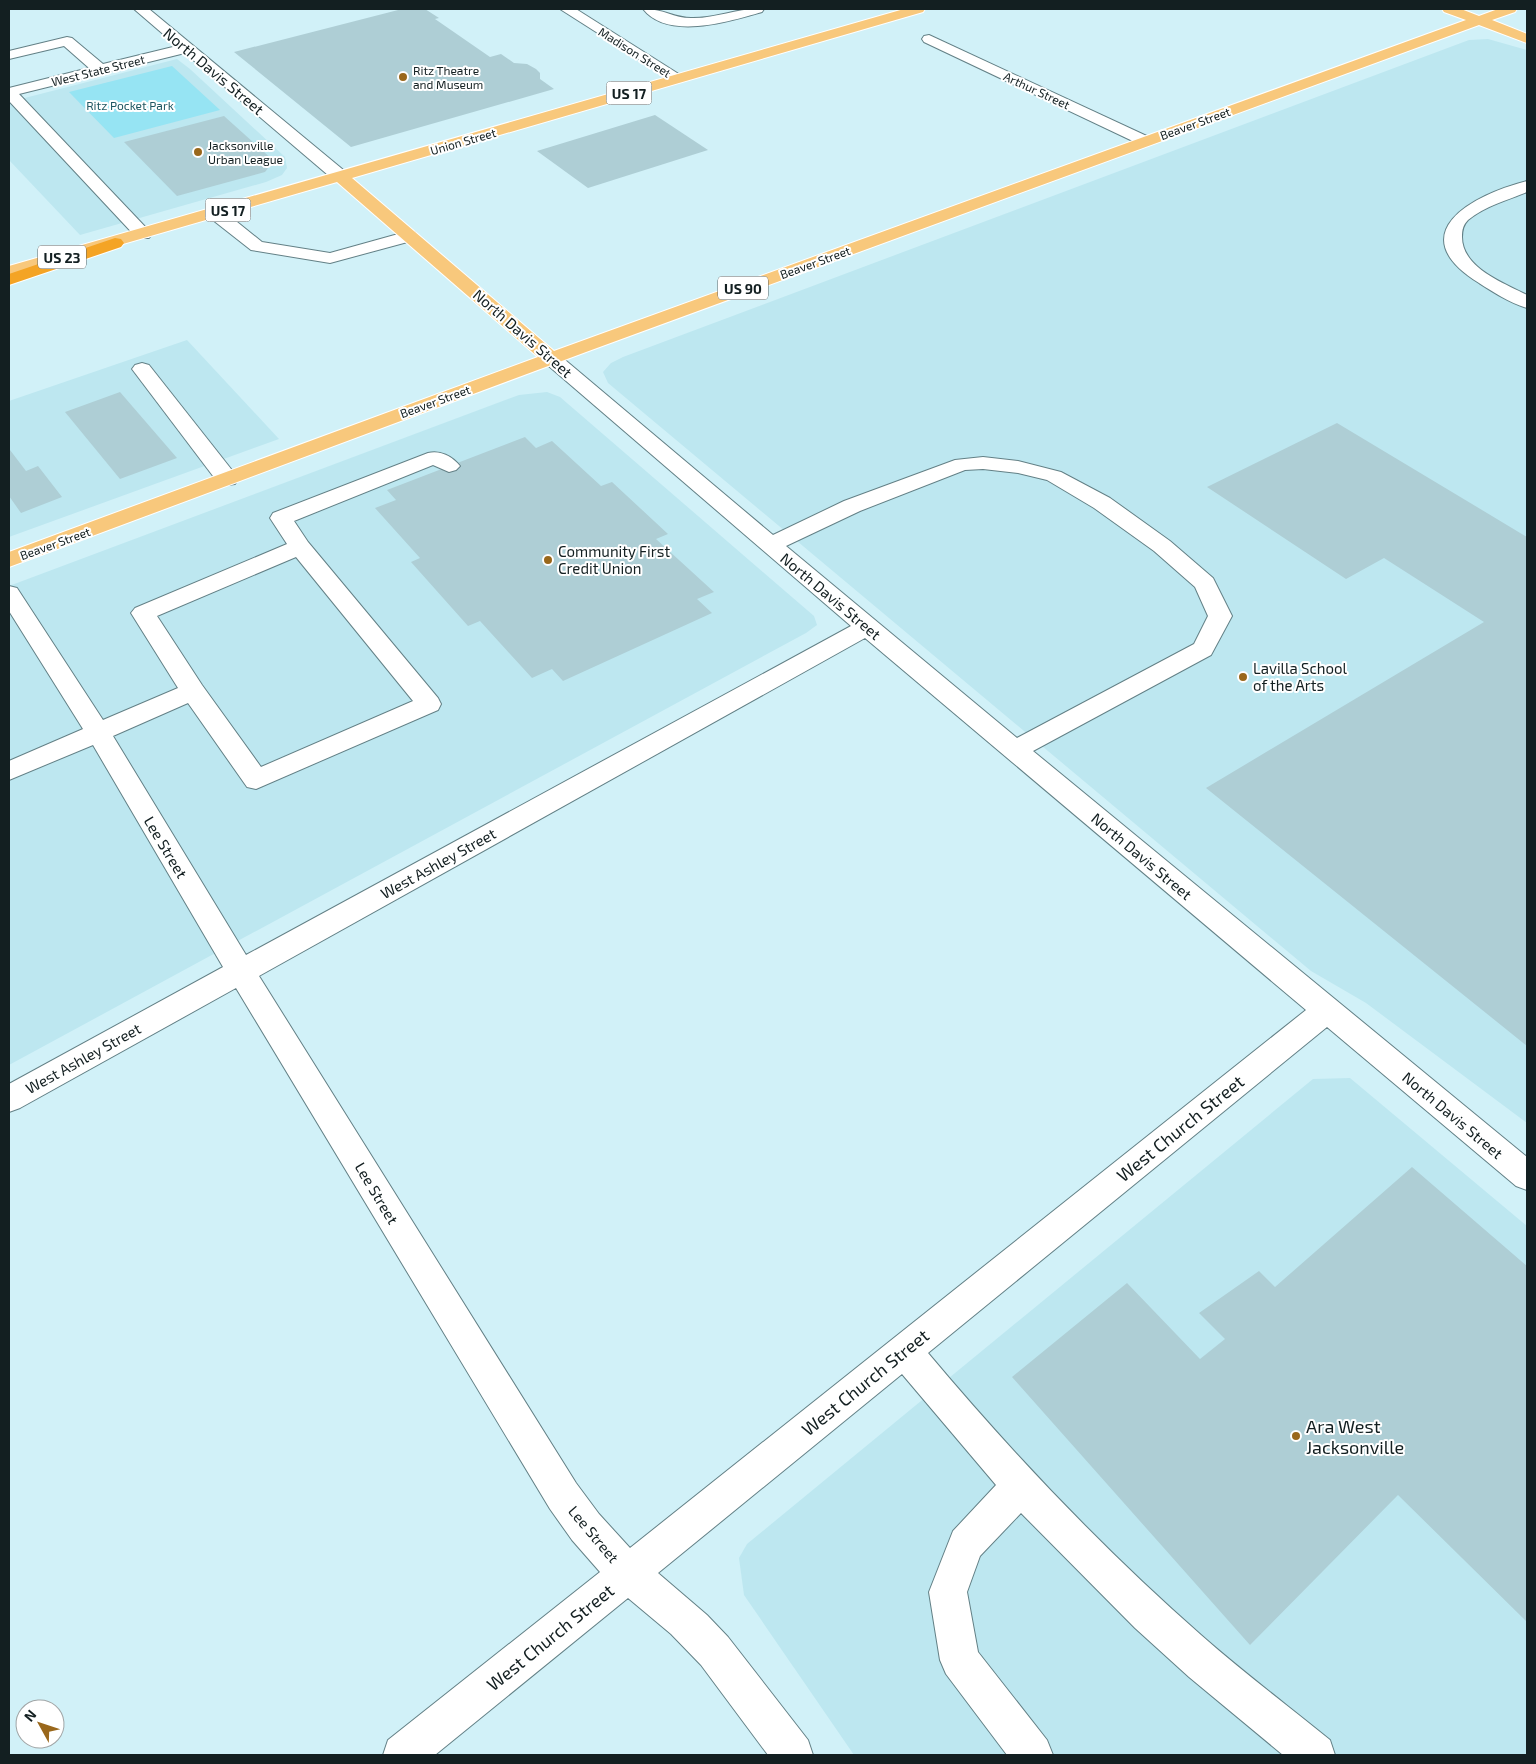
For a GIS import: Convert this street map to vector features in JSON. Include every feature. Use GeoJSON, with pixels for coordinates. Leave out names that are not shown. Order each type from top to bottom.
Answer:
{"type":"FeatureCollection","features":[{"type":"Feature","properties":{"kind":"highway","name":"US 17"},"geometry":{"type":"LineString","coordinates":[[9,280],[115,242]]}},
{"type":"Feature","properties":{"kind":"main road","name":"Union Street"},"geometry":{"type":"LineString","coordinates":[[9,272],[918,9]]}},
{"type":"Feature","properties":{"kind":"main road"},"geometry":{"type":"LineString","coordinates":[[1450,9],[1527,39]]}},
{"type":"Feature","properties":{"kind":"main road","name":"Beaver Street"},"geometry":{"type":"LineString","coordinates":[[9,560],[551,358],[1510,9]]}},
{"type":"Feature","properties":{"kind":"main road","name":"North Davis Street"},"geometry":{"type":"LineString","coordinates":[[341,177],[551,358]]}},
{"type":"Feature","properties":{"kind":"street","name":"North Davis Street"},"geometry":{"type":"LineString","coordinates":[[141,9],[341,177]]}},
{"type":"Feature","properties":{"kind":"street"},"geometry":{"type":"LineString","coordinates":[[650,9],[671,20],[695,22],[716,20],[757,9]]}},
{"type":"Feature","properties":{"kind":"street"},"geometry":{"type":"LineString","coordinates":[[572,12],[594,10]]}},
{"type":"Feature","properties":{"kind":"street","name":"Madison Street"},"geometry":{"type":"LineString","coordinates":[[572,12],[678,78]]}},
{"type":"Feature","properties":{"kind":"street","name":"Arthur Street"},"geometry":{"type":"LineString","coordinates":[[929,39],[1145,141]]}},
{"type":"Feature","properties":{"kind":"street"},"geometry":{"type":"LineString","coordinates":[[9,55],[67,41],[100,69]]}},
{"type":"Feature","properties":{"kind":"street","name":"West State Street"},"geometry":{"type":"LineString","coordinates":[[9,92],[186,48]]}},
{"type":"Feature","properties":{"kind":"street"},"geometry":{"type":"LineString","coordinates":[[9,92],[143,234]]}},
{"type":"Feature","properties":{"kind":"street"},"geometry":{"type":"LineString","coordinates":[[1527,186],[1472,210],[1455,224],[1451,242],[1460,260],[1478,276],[1527,302]]}},
{"type":"Feature","properties":{"kind":"street"},"geometry":{"type":"LineString","coordinates":[[215,213],[258,246],[330,258],[409,236]]}},
{"type":"Feature","properties":{"kind":"street","name":"North Davis Street"},"geometry":{"type":"LineString","coordinates":[[551,358],[867,627],[1527,1176]]}},
{"type":"Feature","properties":{"kind":"street"},"geometry":{"type":"LineString","coordinates":[[142,370],[227,479]]}},
{"type":"Feature","properties":{"kind":"street"},"geometry":{"type":"LineString","coordinates":[[300,548],[143,613],[193,691],[256,780],[429,704],[300,548],[281,518],[435,458],[449,466]]}},
{"type":"Feature","properties":{"kind":"street"},"geometry":{"type":"LineString","coordinates":[[771,545],[852,506],[962,464],[983,463],[1018,467],[1054,476],[1102,503],[1162,546],[1205,582],[1220,616],[1203,650],[1015,750]]}},
{"type":"Feature","properties":{"kind":"street","name":"Lee Street"},"geometry":{"type":"LineString","coordinates":[[9,593],[98,732],[241,972],[563,1496],[581,1522],[628,1573],[702,1638],[746,1690],[793,1755]]}},
{"type":"Feature","properties":{"kind":"street","name":"West Ashley Street"},"geometry":{"type":"LineString","coordinates":[[9,1099],[867,627]]}},
{"type":"Feature","properties":{"kind":"street"},"geometry":{"type":"LineString","coordinates":[[9,771],[193,691]]}},
{"type":"Feature","properties":{"kind":"street","name":"West Church Street"},"geometry":{"type":"LineString","coordinates":[[403,1755],[1327,1010]]}},
{"type":"Feature","properties":{"kind":"street"},"geometry":{"type":"LineString","coordinates":[[904,1350],[945,1401],[1074,1542],[1188,1649],[1315,1755]]}},
{"type":"Feature","properties":{"kind":"street"},"geometry":{"type":"LineString","coordinates":[[1021,1485],[966,1544],[948,1592],[960,1660],[1032,1755]]}},
{"type":"Feature","properties":{"kind":"shaded area","name":"Lavilla School of the Arts"},"geometry":{"type":"Polygon","coordinates":[[[1488,39],[1527,50],[1527,1123],[1366,1003],[1311,971],[608,383],[603,372],[611,363],[623,357],[1469,40],[1488,39]]]}},
{"type":"Feature","properties":{"kind":"shaded area"},"geometry":{"type":"Polygon","coordinates":[[[177,59],[285,157],[287,168],[282,175],[266,182],[80,235],[9,160],[9,102],[177,59]]]}},
{"type":"Feature","properties":{"kind":"shaded area"},"geometry":{"type":"Polygon","coordinates":[[[187,340],[279,439],[9,537],[9,401],[187,340]]]}},
{"type":"Feature","properties":{"kind":"shaded area"},"geometry":{"type":"Polygon","coordinates":[[[547,392],[560,397],[814,616],[817,625],[806,633],[9,1065],[9,586],[519,395],[547,392]]]}},
{"type":"Feature","properties":{"kind":"shaded area"},"geometry":{"type":"Polygon","coordinates":[[[1350,1078],[1527,1226],[1527,1755],[854,1755],[744,1595],[739,1558],[747,1544],[1313,1079],[1350,1078]]]}},
{"type":"Feature","properties":{"kind":"green space","name":"Ritz Pocket Park"},"geometry":{"type":"Polygon","coordinates":[[[172,66],[220,110],[114,138],[69,92],[172,66]]]}},
{"type":"Feature","properties":{"kind":"building","name":"Ritz Theatre and Museum"},"geometry":{"type":"Polygon","coordinates":[[[402,9],[425,9],[439,18],[435,19],[490,57],[501,54],[514,63],[527,64],[536,69],[540,73],[540,79],[554,89],[351,147],[234,52],[402,9]]]}},
{"type":"Feature","properties":{"kind":"building"},"geometry":{"type":"Polygon","coordinates":[[[655,115],[708,150],[588,188],[537,151],[655,115]]]}},
{"type":"Feature","properties":{"kind":"building","name":"Jacksonville Urban League"},"geometry":{"type":"Polygon","coordinates":[[[224,116],[274,161],[265,172],[177,196],[124,142],[224,116]]]}},
{"type":"Feature","properties":{"kind":"building"},"geometry":{"type":"Polygon","coordinates":[[[120,392],[177,458],[120,479],[65,412],[120,392]]]}},
{"type":"Feature","properties":{"kind":"building"},"geometry":{"type":"Polygon","coordinates":[[[1337,423],[1527,537],[1527,1046],[1206,788],[1484,622],[1384,558],[1346,579],[1207,487],[1337,423]]]}},
{"type":"Feature","properties":{"kind":"building","name":"Community First Credit Union"},"geometry":{"type":"Polygon","coordinates":[[[525,437],[536,448],[552,441],[601,486],[612,482],[668,534],[656,539],[714,592],[697,599],[712,613],[563,681],[552,669],[532,678],[480,621],[468,626],[411,562],[420,558],[375,508],[396,500],[387,490],[525,437]]]}},
{"type":"Feature","properties":{"kind":"building"},"geometry":{"type":"Polygon","coordinates":[[[10,450],[26,471],[38,466],[62,497],[21,513],[9,496],[10,450]]]}},
{"type":"Feature","properties":{"kind":"building","name":"Ara West Jacksonville"},"geometry":{"type":"Polygon","coordinates":[[[1412,1167],[1527,1266],[1527,1622],[1398,1495],[1250,1645],[1012,1377],[1127,1283],[1200,1359],[1225,1339],[1199,1313],[1259,1271],[1275,1287],[1412,1167]]]}},
{"type":"Feature","properties":{"kind":"place","name":"Ritz Theatre and Museum"},"geometry":{"type":"Point","coordinates":[403,77]}},
{"type":"Feature","properties":{"kind":"place","name":"Jacksonville Urban League"},"geometry":{"type":"Point","coordinates":[198,152]}},
{"type":"Feature","properties":{"kind":"place","name":"Community First Credit Union"},"geometry":{"type":"Point","coordinates":[548,560]}},
{"type":"Feature","properties":{"kind":"place","name":"Lavilla School of the Arts"},"geometry":{"type":"Point","coordinates":[1243,677]}},
{"type":"Feature","properties":{"kind":"place","name":"Ara West Jacksonville"},"geometry":{"type":"Point","coordinates":[1296,1436]}}]}
